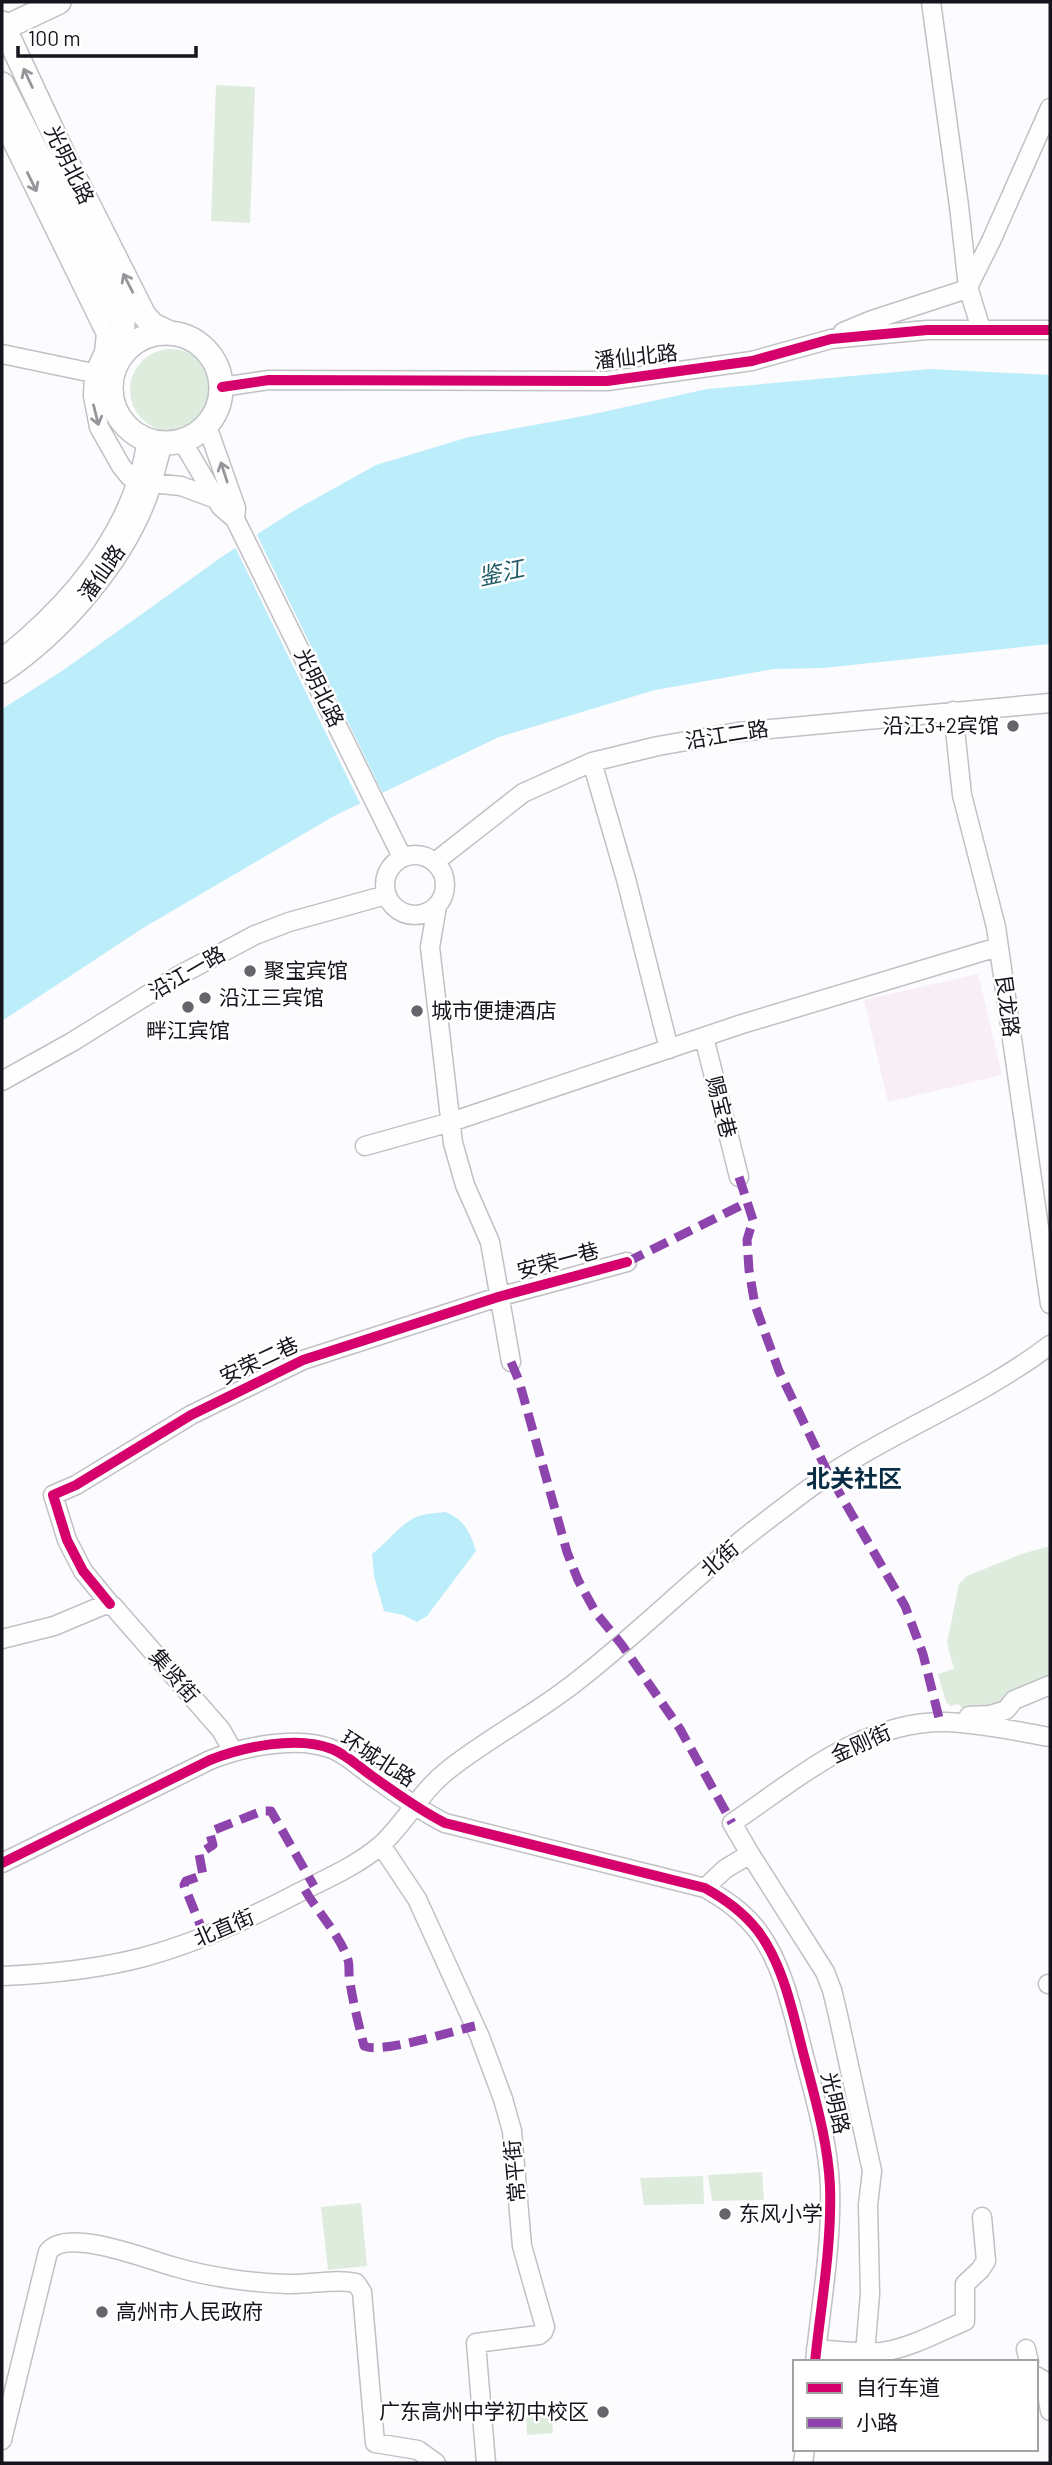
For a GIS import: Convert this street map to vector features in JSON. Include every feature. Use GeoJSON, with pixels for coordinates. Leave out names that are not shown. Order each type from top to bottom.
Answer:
{"type":"FeatureCollection","features":[{"type":"Feature","properties":{"kind":"main road"},"geometry":{"type":"LineString","coordinates":[[2,23],[23,2]]}},
{"type":"Feature","properties":{"kind":"main road"},"geometry":{"type":"LineString","coordinates":[[2,23],[59,2]]}},
{"type":"Feature","properties":{"kind":"main road","name":"光明北路"},"geometry":{"type":"LineString","coordinates":[[2,23],[66,160],[144,316],[153,324],[170,333],[189,338],[208,351],[220,374],[222,387]]}},
{"type":"Feature","properties":{"kind":"main road","name":"光明北路"},"geometry":{"type":"LineString","coordinates":[[2,85],[123,322],[122,355],[103,376],[111,392],[114,408],[133,433],[164,441]]}},
{"type":"Feature","properties":{"kind":"main road"},"geometry":{"type":"LineString","coordinates":[[122,355],[135,342],[152,335],[170,333]]}},
{"type":"Feature","properties":{"kind":"main road"},"geometry":{"type":"LineString","coordinates":[[164,441],[196,435],[207,426],[215,414],[222,387]]}},
{"type":"Feature","properties":{"kind":"street"},"geometry":{"type":"LineString","coordinates":[[931,2],[968,287],[981,329]]}},
{"type":"Feature","properties":{"kind":"street"},"geometry":{"type":"LineString","coordinates":[[831,339],[849,328],[968,287],[1050,108]]}},
{"type":"Feature","properties":{"kind":"street"},"geometry":{"type":"LineString","coordinates":[[2,121],[106,334],[103,376],[93,396],[99,428],[121,467],[130,477],[181,486],[216,499]]}},
{"type":"Feature","properties":{"kind":"street","name":"潘仙北路"},"geometry":{"type":"LineString","coordinates":[[222,387],[269,380],[607,382],[752,360],[831,339],[891,332],[1050,330]]}},
{"type":"Feature","properties":{"kind":"street"},"geometry":{"type":"LineString","coordinates":[[2,355],[103,376]]}},
{"type":"Feature","properties":{"kind":"street","name":"光明北路"},"geometry":{"type":"LineString","coordinates":[[207,426],[236,508],[235,519]]}},
{"type":"Feature","properties":{"kind":"street","name":"潘仙路"},"geometry":{"type":"LineString","coordinates":[[2,658],[58,609],[87,574],[145,481],[164,441]]}},
{"type":"Feature","properties":{"kind":"street","name":"光明北路"},"geometry":{"type":"LineString","coordinates":[[164,441],[221,507],[235,519],[402,857]]}},
{"type":"Feature","properties":{"kind":"street","name":"潘仙路"},"geometry":{"type":"LineString","coordinates":[[2,674],[46,640],[92,591],[135,524],[145,481]]}},
{"type":"Feature","properties":{"kind":"street","name":"沿江二路"},"geometry":{"type":"LineString","coordinates":[[435,862],[523,793],[592,762],[658,746],[738,732],[1050,703]]}},
{"type":"Feature","properties":{"kind":"street","name":"艮龙路"},"geometry":{"type":"LineString","coordinates":[[953,711],[962,795],[991,903],[1050,1304]]}},
{"type":"Feature","properties":{"kind":"street"},"geometry":{"type":"LineString","coordinates":[[592,762],[626,879],[669,1049]]}},
{"type":"Feature","properties":{"kind":"street"},"geometry":{"type":"LineString","coordinates":[[419,855],[435,862],[441,869],[446,888],[437,906],[430,947],[405,914],[390,903],[386,895],[384,886],[389,869],[402,857],[419,855]]}},
{"type":"Feature","properties":{"kind":"street","name":"沿江一路"},"geometry":{"type":"LineString","coordinates":[[2,1081],[72,1042],[178,976],[255,935],[289,922],[386,895]]}},
{"type":"Feature","properties":{"kind":"street"},"geometry":{"type":"LineString","coordinates":[[405,914],[422,915],[437,906]]}},
{"type":"Feature","properties":{"kind":"street","name":"安荣一巷"},"geometry":{"type":"LineString","coordinates":[[430,947],[451,1122],[459,1166],[490,1242],[511,1362]]}},
{"type":"Feature","properties":{"kind":"street"},"geometry":{"type":"LineString","coordinates":[[365,1146],[451,1122],[704,1037],[998,947]]}},
{"type":"Feature","properties":{"kind":"street","name":"赐宝巷"},"geometry":{"type":"LineString","coordinates":[[704,1037],[739,1177]]}},
{"type":"Feature","properties":{"kind":"street","name":"安荣一巷"},"geometry":{"type":"LineString","coordinates":[[498,1297],[627,1262]]}},
{"type":"Feature","properties":{"kind":"street","name":"安荣二巷"},"geometry":{"type":"LineString","coordinates":[[53,1495],[76,1485],[191,1416],[303,1360],[498,1297]]}},
{"type":"Feature","properties":{"kind":"street","name":"北街"},"geometry":{"type":"LineString","coordinates":[[414,1805],[446,1771],[569,1687],[622,1645],[743,1539],[807,1490],[877,1444],[979,1390],[1050,1345]]}},
{"type":"Feature","properties":{"kind":"street","name":"集贤街"},"geometry":{"type":"LineString","coordinates":[[53,1495],[67,1540],[82,1571],[221,1730],[233,1751]]}},
{"type":"Feature","properties":{"kind":"street"},"geometry":{"type":"LineString","coordinates":[[2,1640],[54,1626],[110,1604]]}},
{"type":"Feature","properties":{"kind":"street"},"geometry":{"type":"LineString","coordinates":[[957,1723],[968,1716],[990,1715],[1006,1710],[1014,1700],[1050,1685]]}},
{"type":"Feature","properties":{"kind":"street","name":"金刚街"},"geometry":{"type":"LineString","coordinates":[[750,1854],[732,1824],[827,1759],[866,1738],[897,1727],[943,1722],[1050,1737]]}},
{"type":"Feature","properties":{"kind":"street","name":"环城北路"},"geometry":{"type":"LineString","coordinates":[[2,1863],[210,1760],[233,1751],[276,1744],[305,1744],[331,1749],[345,1756],[414,1805],[445,1823],[705,1888]]}},
{"type":"Feature","properties":{"kind":"street","name":"北直街"},"geometry":{"type":"LineString","coordinates":[[2,1976],[110,1965],[173,1948],[252,1917],[345,1869],[381,1845],[414,1805]]}},
{"type":"Feature","properties":{"kind":"street","name":"常平街"},"geometry":{"type":"LineString","coordinates":[[381,1845],[420,1905],[480,2037],[512,2131],[522,2246],[545,2327],[544,2332],[539,2335],[476,2343],[486,2463]]}},
{"type":"Feature","properties":{"kind":"street"},"geometry":{"type":"LineString","coordinates":[[705,1888],[725,1869],[750,1854],[825,1972],[832,1990],[872,2175],[869,2191],[870,2275],[865,2353]]}},
{"type":"Feature","properties":{"kind":"street","name":"光明路"},"geometry":{"type":"LineString","coordinates":[[705,1888],[740,1910],[766,1942],[794,2018],[818,2108],[828,2162],[830,2211],[816,2355]]}},
{"type":"Feature","properties":{"kind":"street"},"geometry":{"type":"LineString","coordinates":[[816,2355],[883,2352],[965,2321],[965,2284],[981,2270],[986,2261],[982,2217]]}},
{"type":"Feature","properties":{"kind":"street"},"geometry":{"type":"LineString","coordinates":[[2,2440],[48,2252],[55,2245],[71,2242],[100,2245],[210,2275],[285,2284],[356,2283],[362,2292],[374,2444],[418,2450],[436,2463]]}},
{"type":"Feature","properties":{"kind":"street"},"geometry":{"type":"LineString","coordinates":[[1038,2377],[1045,2381],[1050,2411]]}},
{"type":"Feature","properties":{"kind":"shaded area"},"geometry":{"type":"Polygon","coordinates":[[[978,974],[1002,1075],[888,1102],[864,1000],[978,974]]]}},
{"type":"Feature","properties":{"kind":"green space"},"geometry":{"type":"Polygon","coordinates":[[[216,85],[255,87],[250,223],[211,221],[216,85]]]}},
{"type":"Feature","properties":{"kind":"green space"},"geometry":{"type":"Polygon","coordinates":[[[171,349],[187,352],[200,361],[209,374],[212,390],[209,406],[200,419],[187,428],[171,431],[155,428],[142,419],[133,406],[130,390],[133,374],[142,361],[155,352],[171,349]]]}},
{"type":"Feature","properties":{"kind":"green space"},"geometry":{"type":"Polygon","coordinates":[[[1050,1546],[1050,1675],[994,1711],[962,1708],[958,1704],[951,1706],[946,1702],[938,1674],[954,1669],[947,1643],[959,1584],[967,1576],[1021,1554],[1050,1546]]]}},
{"type":"Feature","properties":{"kind":"green space"},"geometry":{"type":"Polygon","coordinates":[[[762,2172],[764,2200],[712,2201],[708,2175],[762,2172]]]}},
{"type":"Feature","properties":{"kind":"green space"},"geometry":{"type":"Polygon","coordinates":[[[703,2176],[704,2204],[644,2205],[640,2178],[703,2176]]]}},
{"type":"Feature","properties":{"kind":"green space"},"geometry":{"type":"Polygon","coordinates":[[[361,2203],[367,2266],[328,2270],[321,2207],[361,2203]]]}},
{"type":"Feature","properties":{"kind":"green space"},"geometry":{"type":"Polygon","coordinates":[[[551,2410],[553,2433],[527,2435],[526,2411],[551,2410]]]}},
{"type":"Feature","properties":{"kind":"water","name":"鉴江"},"geometry":{"type":"Polygon","coordinates":[[[930,369],[1050,375],[1050,644],[823,668],[774,669],[655,690],[499,737],[334,816],[143,928],[2,1021],[2,709],[62,671],[223,556],[295,510],[376,465],[469,437],[589,415],[707,389],[930,369]]]}},
{"type":"Feature","properties":{"kind":"water"},"geometry":{"type":"Polygon","coordinates":[[[445,1512],[457,1518],[465,1527],[476,1551],[427,1616],[417,1622],[403,1615],[384,1611],[374,1576],[372,1554],[410,1520],[445,1512]]]}},
{"type":"Feature","properties":{"kind":"pier"},"geometry":{"type":"Polygon","coordinates":[[[255,531],[384,796],[362,807],[234,545],[255,531]]]}},
{"type":"Feature","properties":{"kind":"marked path"},"geometry":{"type":"LineString","coordinates":[[739,1177],[753,1220],[747,1240],[755,1305],[779,1371],[829,1475],[905,1606],[923,1654],[940,1722]]}},
{"type":"Feature","properties":{"kind":"marked path"},"geometry":{"type":"LineString","coordinates":[[627,1262],[748,1202]]}},
{"type":"Feature","properties":{"kind":"marked path"},"geometry":{"type":"LineString","coordinates":[[511,1362],[519,1381],[567,1552],[578,1580],[596,1613],[622,1645],[680,1729],[732,1823]]}},
{"type":"Feature","properties":{"kind":"marked path"},"geometry":{"type":"LineString","coordinates":[[205,1937],[184,1885],[186,1881],[203,1875],[199,1854],[213,1845],[210,1834],[214,1830],[262,1811],[271,1811],[314,1886]]}},
{"type":"Feature","properties":{"kind":"marked path"},"geometry":{"type":"LineString","coordinates":[[305,1890],[340,1942],[348,1960],[351,1990],[364,2046],[373,2048],[401,2045],[475,2026]]}},
{"type":"Feature","properties":{"kind":"cycle path"},"geometry":{"type":"LineString","coordinates":[[222,387],[269,380],[607,381],[752,361],[831,339],[927,330],[1050,330]]}},
{"type":"Feature","properties":{"kind":"cycle path"},"geometry":{"type":"LineString","coordinates":[[110,1604],[83,1571],[67,1540],[53,1495],[76,1485],[191,1415],[303,1360],[498,1297],[627,1262]]}},
{"type":"Feature","properties":{"kind":"cycle path"},"geometry":{"type":"LineString","coordinates":[[2,1863],[210,1760],[270,1744],[303,1743],[332,1749],[348,1758],[408,1801],[445,1823],[705,1888],[734,1907],[752,1924],[775,1959],[791,2007],[820,2120],[829,2170],[830,2208],[828,2252],[815,2360]]}},
{"type":"Feature","properties":{"kind":"place","name":"沿江3+2宾馆"},"geometry":{"type":"Point","coordinates":[1013,726]}},
{"type":"Feature","properties":{"kind":"place","name":"聚宝宾馆"},"geometry":{"type":"Point","coordinates":[250,971]}},
{"type":"Feature","properties":{"kind":"place","name":"沿江三宾馆"},"geometry":{"type":"Point","coordinates":[205,998]}},
{"type":"Feature","properties":{"kind":"place","name":"畔江宾馆"},"geometry":{"type":"Point","coordinates":[188,1007]}},
{"type":"Feature","properties":{"kind":"place","name":"城市便捷酒店"},"geometry":{"type":"Point","coordinates":[417,1011]}},
{"type":"Feature","properties":{"kind":"place","name":"东风小学"},"geometry":{"type":"Point","coordinates":[725,2214]}},
{"type":"Feature","properties":{"kind":"place","name":"高州市人民政府"},"geometry":{"type":"Point","coordinates":[102,2312]}},
{"type":"Feature","properties":{"kind":"place","name":"广东高州中学初中校区"},"geometry":{"type":"Point","coordinates":[603,2412]}},
{"type":"Feature","properties":{"kind":"district","name":"北关社区"},"geometry":{"type":"Point","coordinates":[854,1479]}}]}
